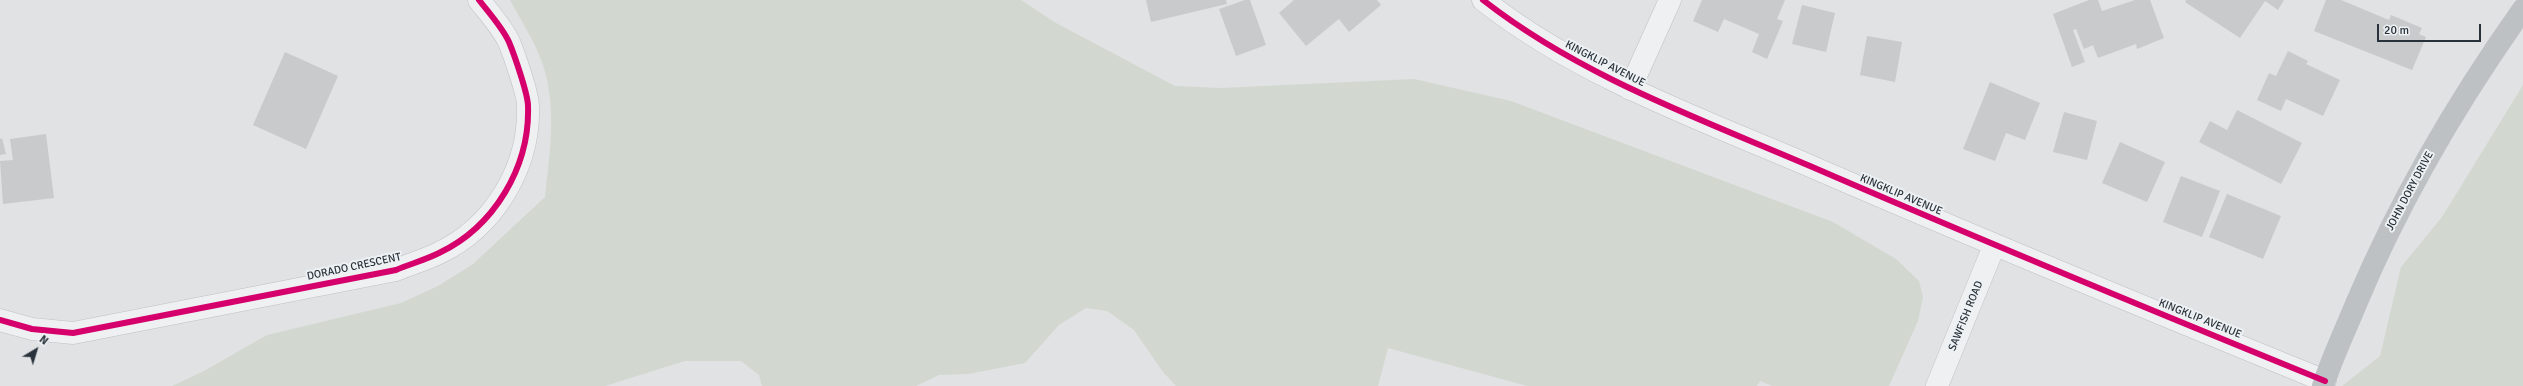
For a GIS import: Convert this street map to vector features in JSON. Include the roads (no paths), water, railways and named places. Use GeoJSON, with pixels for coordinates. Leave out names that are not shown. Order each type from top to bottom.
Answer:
{"type":"FeatureCollection","features":[{"type":"Feature","properties":{"kind":"street","name":"DORADO CRESCENT"},"geometry":{"type":"LineString","coordinates":[[0,320],[32,329],[73,332],[396,270],[440,253],[471,232],[499,203],[518,170],[526,136],[528,105],[509,42],[480,0]]}},
{"type":"Feature","properties":{"kind":"street","name":"KINGKLIP AVENUE"},"geometry":{"type":"LineString","coordinates":[[1483,0],[1518,27],[1568,57],[1630,89],[1994,246],[2324,384]]}},
{"type":"Feature","properties":{"kind":"street"},"geometry":{"type":"LineString","coordinates":[[1630,89],[1670,0]]}},
{"type":"Feature","properties":{"kind":"street","name":"JOHN DORY DRIVE"},"geometry":{"type":"LineString","coordinates":[[2324,384],[2375,259],[2410,189],[2479,73],[2523,9]]}},
{"type":"Feature","properties":{"kind":"street","name":"SAWFISH ROAD"},"geometry":{"type":"LineString","coordinates":[[1937,386],[1994,246]]}}]}
